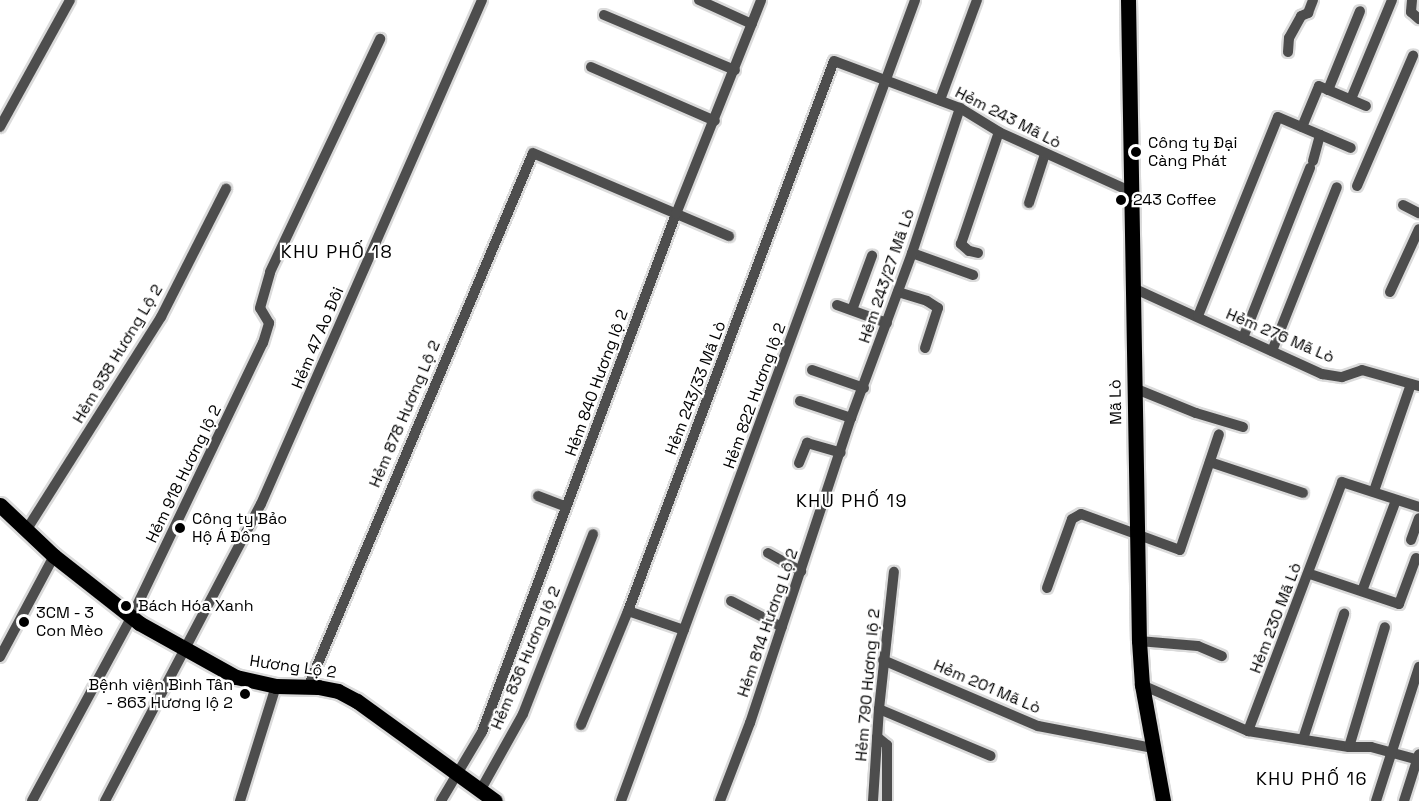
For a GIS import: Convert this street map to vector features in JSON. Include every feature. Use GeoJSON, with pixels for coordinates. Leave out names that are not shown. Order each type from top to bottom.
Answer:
{"type":"FeatureCollection","features":[{"type":"Feature","properties":{"kind":"main road","name":"Mã Lò"},"geometry":{"type":"LineString","coordinates":[[1128,0],[1139,641],[1142,685],[1163,801]]}},
{"type":"Feature","properties":{"kind":"main road","name":"Hương Lộ 2"},"geometry":{"type":"LineString","coordinates":[[0,505],[54,556],[131,618],[236,677],[276,686],[338,691],[357,701],[495,801]]}},
{"type":"Feature","properties":{"kind":"street"},"geometry":{"type":"LineString","coordinates":[[0,127],[70,0]]}},
{"type":"Feature","properties":{"kind":"street","name":"Hẻm 47 Ao Đôi"},"geometry":{"type":"LineString","coordinates":[[105,801],[261,504],[482,0]]}},
{"type":"Feature","properties":{"kind":"street"},"geometry":{"type":"LineString","coordinates":[[699,0],[752,24]]}},
{"type":"Feature","properties":{"kind":"street","name":"Hẻm 840 Hương lộ 2"},"geometry":{"type":"LineString","coordinates":[[441,801],[482,732],[676,214],[715,121],[761,0]]}},
{"type":"Feature","properties":{"kind":"street","name":"Hẻm 822 Hương lộ 2"},"geometry":{"type":"LineString","coordinates":[[621,801],[915,0]]}},
{"type":"Feature","properties":{"kind":"street"},"geometry":{"type":"LineString","coordinates":[[940,100],[976,0]]}},
{"type":"Feature","properties":{"kind":"street"},"geometry":{"type":"LineString","coordinates":[[1288,52],[1289,38],[1301,16],[1308,13],[1313,0]]}},
{"type":"Feature","properties":{"kind":"street"},"geometry":{"type":"LineString","coordinates":[[1351,99],[1392,0]]}},
{"type":"Feature","properties":{"kind":"street"},"geometry":{"type":"LineString","coordinates":[[1412,0],[1411,12],[1419,19]]}},
{"type":"Feature","properties":{"kind":"street"},"geometry":{"type":"LineString","coordinates":[[1328,90],[1360,11]]}},
{"type":"Feature","properties":{"kind":"street"},"geometry":{"type":"LineString","coordinates":[[604,15],[735,70]]}},
{"type":"Feature","properties":{"kind":"street","name":"Hẻm 918 Hương lộ 2"},"geometry":{"type":"LineString","coordinates":[[32,801],[131,618],[263,343],[269,323],[260,308],[270,272],[380,39]]}},
{"type":"Feature","properties":{"kind":"street"},"geometry":{"type":"LineString","coordinates":[[1357,186],[1413,56]]}},
{"type":"Feature","properties":{"kind":"street","name":"Hẻm 243 Mã Lò"},"geometry":{"type":"LineString","coordinates":[[834,61],[960,108],[999,132],[1132,192]]}},
{"type":"Feature","properties":{"kind":"street","name":"Hẻm 243/33 Mã Lò"},"geometry":{"type":"LineString","coordinates":[[581,725],[628,611],[834,61]]}},
{"type":"Feature","properties":{"kind":"street"},"geometry":{"type":"LineString","coordinates":[[591,67],[715,121]]}},
{"type":"Feature","properties":{"kind":"street"},"geometry":{"type":"LineString","coordinates":[[1302,127],[1319,86],[1366,105]]}},
{"type":"Feature","properties":{"kind":"street","name":"Hẻm 243/27 Mã Lò"},"geometry":{"type":"LineString","coordinates":[[841,453],[851,418],[912,253],[960,108]]}},
{"type":"Feature","properties":{"kind":"street"},"geometry":{"type":"LineString","coordinates":[[1198,316],[1278,117],[1351,148]]}},
{"type":"Feature","properties":{"kind":"street"},"geometry":{"type":"LineString","coordinates":[[978,253],[969,251],[961,244],[999,132]]}},
{"type":"Feature","properties":{"kind":"street"},"geometry":{"type":"LineString","coordinates":[[1243,338],[1311,164],[1320,135]]}},
{"type":"Feature","properties":{"kind":"street","name":"Hẻm 878 Hương Lộ 2"},"geometry":{"type":"LineString","coordinates":[[308,687],[533,153],[676,214]]}},
{"type":"Feature","properties":{"kind":"street"},"geometry":{"type":"LineString","coordinates":[[1029,202],[1045,154]]}},
{"type":"Feature","properties":{"kind":"street"},"geometry":{"type":"LineString","coordinates":[[1272,351],[1337,187]]}},
{"type":"Feature","properties":{"kind":"street","name":"Hẻm 938 Hương Lộ 2"},"geometry":{"type":"LineString","coordinates":[[27,529],[161,316],[226,189]]}},
{"type":"Feature","properties":{"kind":"street"},"geometry":{"type":"LineString","coordinates":[[1403,206],[1419,213]]}},
{"type":"Feature","properties":{"kind":"street"},"geometry":{"type":"LineString","coordinates":[[676,214],[729,236]]}},
{"type":"Feature","properties":{"kind":"street"},"geometry":{"type":"LineString","coordinates":[[1390,292],[1419,230]]}},
{"type":"Feature","properties":{"kind":"street"},"geometry":{"type":"LineString","coordinates":[[912,253],[973,275]]}},
{"type":"Feature","properties":{"kind":"street"},"geometry":{"type":"LineString","coordinates":[[852,310],[872,255]]}},
{"type":"Feature","properties":{"kind":"street","name":"Hẻm 276 Mã Lò"},"geometry":{"type":"LineString","coordinates":[[1133,288],[1322,374],[1341,377],[1362,370],[1415,385]]}},
{"type":"Feature","properties":{"kind":"street"},"geometry":{"type":"LineString","coordinates":[[898,292],[927,301],[938,308],[925,348]]}},
{"type":"Feature","properties":{"kind":"street"},"geometry":{"type":"LineString","coordinates":[[837,305],[887,323]]}},
{"type":"Feature","properties":{"kind":"street"},"geometry":{"type":"LineString","coordinates":[[812,370],[864,388]]}},
{"type":"Feature","properties":{"kind":"street"},"geometry":{"type":"LineString","coordinates":[[1374,491],[1415,385]]}},
{"type":"Feature","properties":{"kind":"street"},"geometry":{"type":"LineString","coordinates":[[1134,388],[1196,413],[1243,427]]}},
{"type":"Feature","properties":{"kind":"street"},"geometry":{"type":"LineString","coordinates":[[800,401],[851,418]]}},
{"type":"Feature","properties":{"kind":"street"},"geometry":{"type":"LineString","coordinates":[[1047,588],[1072,519],[1081,514],[1136,536],[1180,550],[1219,434]]}},
{"type":"Feature","properties":{"kind":"street"},"geometry":{"type":"LineString","coordinates":[[799,463],[807,443],[841,453]]}},
{"type":"Feature","properties":{"kind":"street","name":"Hẻm 814 Hương Lộ 2"},"geometry":{"type":"LineString","coordinates":[[720,801],[841,453]]}},
{"type":"Feature","properties":{"kind":"street"},"geometry":{"type":"LineString","coordinates":[[1210,462],[1303,493]]}},
{"type":"Feature","properties":{"kind":"street","name":"Hẻm 230 Mã Lò"},"geometry":{"type":"LineString","coordinates":[[1248,731],[1310,574],[1342,482],[1419,507]]}},
{"type":"Feature","properties":{"kind":"street"},"geometry":{"type":"LineString","coordinates":[[538,496],[566,507]]}},
{"type":"Feature","properties":{"kind":"street"},"geometry":{"type":"LineString","coordinates":[[1362,591],[1396,500]]}},
{"type":"Feature","properties":{"kind":"street"},"geometry":{"type":"LineString","coordinates":[[1412,540],[1419,518]]}},
{"type":"Feature","properties":{"kind":"street","name":"Hẻm 836 Hương lộ 2"},"geometry":{"type":"LineString","coordinates":[[480,791],[523,714],[593,534]]}},
{"type":"Feature","properties":{"kind":"street"},"geometry":{"type":"LineString","coordinates":[[768,553],[801,571]]}},
{"type":"Feature","properties":{"kind":"street"},"geometry":{"type":"LineString","coordinates":[[0,657],[54,556]]}},
{"type":"Feature","properties":{"kind":"street"},"geometry":{"type":"LineString","coordinates":[[1310,574],[1399,604],[1416,558]]}},
{"type":"Feature","properties":{"kind":"street","name":"Hẻm 790 Hương lộ 2"},"geometry":{"type":"LineString","coordinates":[[873,801],[879,709],[894,572]]}},
{"type":"Feature","properties":{"kind":"street"},"geometry":{"type":"LineString","coordinates":[[731,601],[782,627]]}},
{"type":"Feature","properties":{"kind":"street"},"geometry":{"type":"LineString","coordinates":[[628,611],[684,630]]}},
{"type":"Feature","properties":{"kind":"street"},"geometry":{"type":"LineString","coordinates":[[1303,739],[1344,614]]}},
{"type":"Feature","properties":{"kind":"street"},"geometry":{"type":"LineString","coordinates":[[1349,747],[1385,627]]}},
{"type":"Feature","properties":{"kind":"street"},"geometry":{"type":"LineString","coordinates":[[1139,641],[1198,646],[1222,656]]}},
{"type":"Feature","properties":{"kind":"street","name":"Hẻm 201 Mã Lò"},"geometry":{"type":"LineString","coordinates":[[884,660],[1038,726],[1152,748]]}},
{"type":"Feature","properties":{"kind":"street"},"geometry":{"type":"LineString","coordinates":[[1376,801],[1419,667]]}},
{"type":"Feature","properties":{"kind":"street"},"geometry":{"type":"LineString","coordinates":[[1142,685],[1248,731],[1349,747],[1371,747],[1418,758],[1404,801]]}},
{"type":"Feature","properties":{"kind":"street"},"geometry":{"type":"LineString","coordinates":[[240,801],[276,686]]}},
{"type":"Feature","properties":{"kind":"street"},"geometry":{"type":"LineString","coordinates":[[879,709],[991,756]]}},
{"type":"Feature","properties":{"kind":"street"},"geometry":{"type":"LineString","coordinates":[[877,737],[887,745],[887,801]]}},
{"type":"Feature","properties":{"kind":"place","name":"Công ty Đại Càng Phát"},"geometry":{"type":"Point","coordinates":[1136,152]}},
{"type":"Feature","properties":{"kind":"place","name":"243 Coffee"},"geometry":{"type":"Point","coordinates":[1121,200]}},
{"type":"Feature","properties":{"kind":"place","name":"Công ty Bảo Hộ Á Đông"},"geometry":{"type":"Point","coordinates":[180,528]}},
{"type":"Feature","properties":{"kind":"place","name":"Bách Hóa Xanh"},"geometry":{"type":"Point","coordinates":[126,606]}},
{"type":"Feature","properties":{"kind":"place","name":"3CM - 3 Con Mèo"},"geometry":{"type":"Point","coordinates":[24,622]}},
{"type":"Feature","properties":{"kind":"place","name":"Bệnh viện Bình Tân - 863 Hương lộ 2"},"geometry":{"type":"Point","coordinates":[245,694]}},
{"type":"Feature","properties":{"kind":"district","name":"KHU PHỐ 18"},"geometry":{"type":"Point","coordinates":[337,252]}},
{"type":"Feature","properties":{"kind":"district","name":"KHU PHỐ 19"},"geometry":{"type":"Point","coordinates":[852,501]}},
{"type":"Feature","properties":{"kind":"district","name":"KHU PHỐ 16"},"geometry":{"type":"Point","coordinates":[1312,779]}}]}
